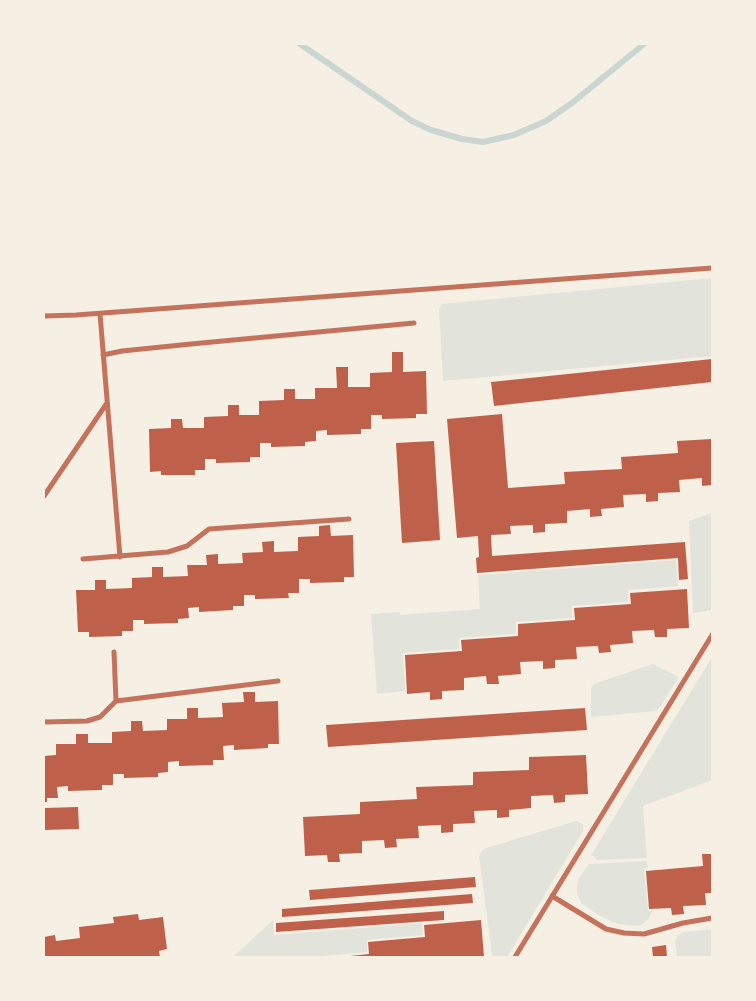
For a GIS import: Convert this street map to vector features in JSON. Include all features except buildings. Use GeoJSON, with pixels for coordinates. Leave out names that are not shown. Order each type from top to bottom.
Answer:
{"type":"FeatureCollection","features":[{"type":"Feature","properties":{"kind":"street"},"geometry":{"type":"LineString","coordinates":[[44,316],[100,314],[712,268]]}},
{"type":"Feature","properties":{"kind":"street"},"geometry":{"type":"LineString","coordinates":[[100,314],[120,557]]}},
{"type":"Feature","properties":{"kind":"street"},"geometry":{"type":"LineString","coordinates":[[103,355],[122,351],[414,323]]}},
{"type":"Feature","properties":{"kind":"street"},"geometry":{"type":"LineString","coordinates":[[44,496],[107,403]]}},
{"type":"Feature","properties":{"kind":"street"},"geometry":{"type":"LineString","coordinates":[[83,559],[168,552],[187,546],[209,530],[349,519]]}},
{"type":"Feature","properties":{"kind":"street"},"geometry":{"type":"LineString","coordinates":[[515,957],[712,635]]}},
{"type":"Feature","properties":{"kind":"street"},"geometry":{"type":"LineString","coordinates":[[114,652],[116,701]]}},
{"type":"Feature","properties":{"kind":"street"},"geometry":{"type":"LineString","coordinates":[[44,722],[87,721],[100,717],[116,701],[278,681]]}},
{"type":"Feature","properties":{"kind":"street"},"geometry":{"type":"LineString","coordinates":[[552,896],[606,929],[624,934],[644,934],[669,926],[712,918]]}},
{"type":"Feature","properties":{"kind":"shaded area"},"geometry":{"type":"Polygon","coordinates":[[[712,278],[712,356],[443,381],[439,309],[442,304],[712,278]]]}},
{"type":"Feature","properties":{"kind":"shaded area"},"geometry":{"type":"Polygon","coordinates":[[[712,513],[712,610],[693,613],[689,521],[712,513]]]}},
{"type":"Feature","properties":{"kind":"shaded area"},"geometry":{"type":"Polygon","coordinates":[[[676,560],[678,586],[628,590],[628,602],[572,606],[572,618],[516,622],[516,634],[459,638],[459,649],[403,653],[405,691],[377,694],[371,614],[400,612],[400,615],[480,609],[478,575],[676,560]]]}},
{"type":"Feature","properties":{"kind":"shaded area"},"geometry":{"type":"Polygon","coordinates":[[[712,657],[712,780],[643,806],[647,858],[598,860],[591,855],[712,657]]]}},
{"type":"Feature","properties":{"kind":"shaded area"},"geometry":{"type":"Polygon","coordinates":[[[653,664],[679,677],[656,711],[591,717],[591,688],[594,684],[653,664]]]}},
{"type":"Feature","properties":{"kind":"shaded area"},"geometry":{"type":"Polygon","coordinates":[[[576,821],[583,824],[583,831],[507,957],[494,957],[492,954],[479,856],[482,851],[486,848],[576,821]]]}},
{"type":"Feature","properties":{"kind":"shaded area"},"geometry":{"type":"Polygon","coordinates":[[[647,861],[648,868],[644,869],[648,910],[652,911],[649,919],[643,924],[638,926],[618,924],[600,916],[581,903],[577,894],[577,886],[579,878],[589,864],[647,861]]]}},
{"type":"Feature","properties":{"kind":"shaded area"},"geometry":{"type":"Polygon","coordinates":[[[273,920],[274,935],[422,923],[423,935],[367,940],[367,952],[312,957],[233,957],[273,920]]]}},
{"type":"Feature","properties":{"kind":"shaded area"},"geometry":{"type":"Polygon","coordinates":[[[712,929],[712,957],[677,957],[675,941],[678,935],[684,932],[712,929]]]}},
{"type":"Feature","properties":{"kind":"waterway"},"geometry":{"type":"LineString","coordinates":[[300,44],[412,121],[431,130],[462,139],[483,142],[514,135],[546,121],[572,103],[644,44]]}}]}
